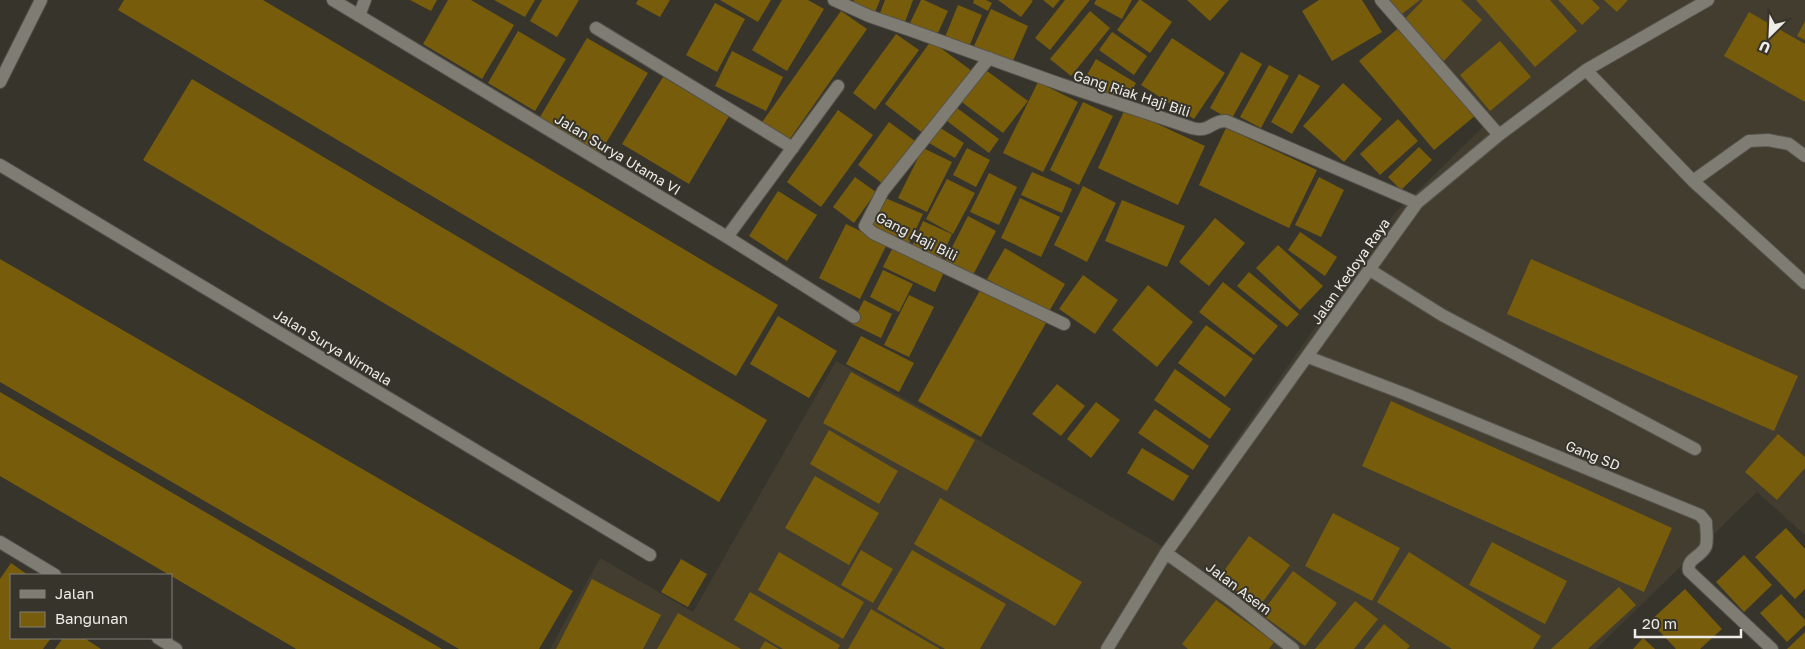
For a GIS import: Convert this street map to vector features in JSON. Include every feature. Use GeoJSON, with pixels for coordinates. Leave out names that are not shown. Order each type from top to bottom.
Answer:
{"type":"FeatureCollection","features":[{"type":"Feature","properties":{"kind":"street"},"geometry":{"type":"LineString","coordinates":[[0,82],[41,0]]}},
{"type":"Feature","properties":{"kind":"street","name":"Jalan Surya Utama VI"},"geometry":{"type":"LineString","coordinates":[[333,0],[726,237],[854,317]]}},
{"type":"Feature","properties":{"kind":"street"},"geometry":{"type":"LineString","coordinates":[[359,16],[364,0]]}},
{"type":"Feature","properties":{"kind":"street","name":"Gang Riak Haji Bili"},"geometry":{"type":"LineString","coordinates":[[834,0],[869,16],[1060,84],[1192,128],[1204,130],[1221,120],[1226,120],[1417,203]]}},
{"type":"Feature","properties":{"kind":"street"},"geometry":{"type":"LineString","coordinates":[[1382,0],[1499,135]]}},
{"type":"Feature","properties":{"kind":"street","name":"Jalan Kedoya Raya"},"geometry":{"type":"LineString","coordinates":[[1107,649],[1166,553],[1417,203],[1499,135],[1586,70],[1708,0]]}},
{"type":"Feature","properties":{"kind":"street"},"geometry":{"type":"LineString","coordinates":[[596,28],[793,148]]}},
{"type":"Feature","properties":{"kind":"street","name":"Gang Haji Bili"},"geometry":{"type":"LineString","coordinates":[[989,58],[883,191],[865,226],[873,233],[1064,324]]}},
{"type":"Feature","properties":{"kind":"street"},"geometry":{"type":"LineString","coordinates":[[1586,70],[1693,181],[1805,283]]}},
{"type":"Feature","properties":{"kind":"street"},"geometry":{"type":"LineString","coordinates":[[726,237],[838,86]]}},
{"type":"Feature","properties":{"kind":"street"},"geometry":{"type":"LineString","coordinates":[[1693,181],[1749,141],[1768,140],[1789,144],[1805,156]]}},
{"type":"Feature","properties":{"kind":"street","name":"Jalan Surya Nirmala"},"geometry":{"type":"LineString","coordinates":[[0,165],[650,554]]}},
{"type":"Feature","properties":{"kind":"street"},"geometry":{"type":"LineString","coordinates":[[1370,270],[1442,314],[1694,449]]}},
{"type":"Feature","properties":{"kind":"street","name":"Gang SD"},"geometry":{"type":"LineString","coordinates":[[1308,357],[1405,394],[1700,515],[1706,522],[1706,542],[1703,551],[1690,562],[1688,567],[1690,571],[1772,649]]}},
{"type":"Feature","properties":{"kind":"street"},"geometry":{"type":"LineString","coordinates":[[0,542],[52,574]]}},
{"type":"Feature","properties":{"kind":"street","name":"Jalan Asem"},"geometry":{"type":"LineString","coordinates":[[1166,553],[1233,601],[1293,649]]}},
{"type":"Feature","properties":{"kind":"street"},"geometry":{"type":"LineString","coordinates":[[159,639],[171,648]]}},
{"type":"Feature","properties":{"kind":"shaded area"},"geometry":{"type":"Polygon","coordinates":[[[1379,0],[1805,0],[1805,535],[1757,492],[1596,649],[550,649],[600,558],[693,612],[836,361],[965,432],[1162,546],[1394,214],[1490,120],[1379,0]]]}},
{"type":"Feature","properties":{"kind":"building"},"geometry":{"type":"Polygon","coordinates":[[[124,0],[263,0],[778,305],[736,376],[118,10],[124,0]]]}},
{"type":"Feature","properties":{"kind":"building"},"geometry":{"type":"Polygon","coordinates":[[[410,0],[437,0],[431,11],[410,0]]]}},
{"type":"Feature","properties":{"kind":"building"},"geometry":{"type":"Polygon","coordinates":[[[448,0],[471,0],[514,25],[482,79],[423,44],[448,0]]]}},
{"type":"Feature","properties":{"kind":"building"},"geometry":{"type":"Polygon","coordinates":[[[494,0],[535,0],[525,17],[494,0]]]}},
{"type":"Feature","properties":{"kind":"building"},"geometry":{"type":"Polygon","coordinates":[[[542,0],[579,0],[557,37],[530,21],[542,0]]]}},
{"type":"Feature","properties":{"kind":"building"},"geometry":{"type":"Polygon","coordinates":[[[638,0],[670,0],[660,17],[636,4],[638,0]]]}},
{"type":"Feature","properties":{"kind":"building"},"geometry":{"type":"Polygon","coordinates":[[[720,0],[771,0],[758,22],[720,0]]]}},
{"type":"Feature","properties":{"kind":"building"},"geometry":{"type":"Polygon","coordinates":[[[782,0],[808,0],[824,9],[787,71],[752,50],[782,0]]]}},
{"type":"Feature","properties":{"kind":"building"},"geometry":{"type":"Polygon","coordinates":[[[854,0],[880,0],[873,17],[850,8],[854,0]]]}},
{"type":"Feature","properties":{"kind":"building"},"geometry":{"type":"Polygon","coordinates":[[[885,0],[913,0],[905,22],[880,13],[885,0]]]}},
{"type":"Feature","properties":{"kind":"building"},"geometry":{"type":"Polygon","coordinates":[[[921,0],[948,11],[937,35],[910,23],[921,0]]]}},
{"type":"Feature","properties":{"kind":"building"},"geometry":{"type":"Polygon","coordinates":[[[974,0],[986,0],[992,3],[988,11],[973,3],[974,0]]]}},
{"type":"Feature","properties":{"kind":"building"},"geometry":{"type":"Polygon","coordinates":[[[998,0],[1031,0],[1033,1],[1021,17],[998,0]]]}},
{"type":"Feature","properties":{"kind":"building"},"geometry":{"type":"Polygon","coordinates":[[[1043,0],[1060,0],[1053,8],[1043,0]]]}},
{"type":"Feature","properties":{"kind":"building"},"geometry":{"type":"Polygon","coordinates":[[[1065,0],[1090,0],[1050,50],[1035,38],[1065,0]]]}},
{"type":"Feature","properties":{"kind":"building"},"geometry":{"type":"Polygon","coordinates":[[[1096,0],[1132,0],[1122,19],[1094,4],[1096,0]]]}},
{"type":"Feature","properties":{"kind":"building"},"geometry":{"type":"Polygon","coordinates":[[[1139,0],[1172,22],[1150,53],[1117,30],[1139,0]]]}},
{"type":"Feature","properties":{"kind":"building"},"geometry":{"type":"Polygon","coordinates":[[[1187,0],[1229,0],[1210,21],[1187,0]]]}},
{"type":"Feature","properties":{"kind":"building"},"geometry":{"type":"Polygon","coordinates":[[[1319,0],[1362,0],[1382,32],[1332,61],[1302,11],[1319,0]]]}},
{"type":"Feature","properties":{"kind":"building"},"geometry":{"type":"Polygon","coordinates":[[[1384,0],[1420,0],[1398,17],[1384,0]]]}},
{"type":"Feature","properties":{"kind":"building"},"geometry":{"type":"Polygon","coordinates":[[[1423,0],[1461,0],[1482,20],[1444,61],[1402,22],[1423,0]]]}},
{"type":"Feature","properties":{"kind":"building"},"geometry":{"type":"Polygon","coordinates":[[[1476,0],[1550,0],[1577,31],[1535,67],[1476,0]]]}},
{"type":"Feature","properties":{"kind":"building"},"geometry":{"type":"Polygon","coordinates":[[[1558,0],[1592,0],[1600,8],[1582,25],[1558,0]]]}},
{"type":"Feature","properties":{"kind":"building"},"geometry":{"type":"Polygon","coordinates":[[[1604,0],[1628,0],[1617,12],[1604,0]]]}},
{"type":"Feature","properties":{"kind":"building"},"geometry":{"type":"Polygon","coordinates":[[[715,3],[745,19],[717,72],[686,55],[715,3]]]}},
{"type":"Feature","properties":{"kind":"building"},"geometry":{"type":"Polygon","coordinates":[[[958,5],[982,15],[969,47],[945,37],[958,5]]]}},
{"type":"Feature","properties":{"kind":"building"},"geometry":{"type":"Polygon","coordinates":[[[991,9],[1028,26],[1012,63],[974,46],[991,9]]]}},
{"type":"Feature","properties":{"kind":"building"},"geometry":{"type":"Polygon","coordinates":[[[841,11],[867,29],[787,143],[760,125],[841,11]]]}},
{"type":"Feature","properties":{"kind":"building"},"geometry":{"type":"Polygon","coordinates":[[[1090,11],[1110,28],[1071,76],[1050,59],[1090,11]]]}},
{"type":"Feature","properties":{"kind":"building"},"geometry":{"type":"Polygon","coordinates":[[[1749,12],[1805,44],[1805,102],[1724,56],[1749,12]]]}},
{"type":"Feature","properties":{"kind":"building"},"geometry":{"type":"Polygon","coordinates":[[[1805,21],[1805,40],[1797,36],[1805,21]]]}},
{"type":"Feature","properties":{"kind":"building"},"geometry":{"type":"Polygon","coordinates":[[[1401,26],[1476,115],[1434,150],[1359,61],[1401,26]]]}},
{"type":"Feature","properties":{"kind":"building"},"geometry":{"type":"Polygon","coordinates":[[[518,31],[566,59],[535,111],[488,83],[518,31]]]}},
{"type":"Feature","properties":{"kind":"building"},"geometry":{"type":"Polygon","coordinates":[[[1112,32],[1147,56],[1134,75],[1099,50],[1112,32]]]}},
{"type":"Feature","properties":{"kind":"building"},"geometry":{"type":"Polygon","coordinates":[[[896,34],[919,50],[875,110],[853,93],[896,34]]]}},
{"type":"Feature","properties":{"kind":"building"},"geometry":{"type":"Polygon","coordinates":[[[587,38],[648,73],[600,153],[540,117],[587,38]]]}},
{"type":"Feature","properties":{"kind":"building"},"geometry":{"type":"Polygon","coordinates":[[[1172,38],[1225,73],[1194,119],[1141,85],[1172,38]]]}},
{"type":"Feature","properties":{"kind":"building"},"geometry":{"type":"Polygon","coordinates":[[[931,41],[972,71],[924,134],[885,104],[931,41]]]}},
{"type":"Feature","properties":{"kind":"building"},"geometry":{"type":"Polygon","coordinates":[[[1500,41],[1531,77],[1490,111],[1460,75],[1500,41]]]}},
{"type":"Feature","properties":{"kind":"building"},"geometry":{"type":"Polygon","coordinates":[[[732,51],[783,77],[766,111],[715,86],[732,51]]]}},
{"type":"Feature","properties":{"kind":"building"},"geometry":{"type":"Polygon","coordinates":[[[1241,52],[1262,64],[1231,120],[1210,108],[1241,52]]]}},
{"type":"Feature","properties":{"kind":"building"},"geometry":{"type":"Polygon","coordinates":[[[1096,59],[1136,83],[1125,103],[1084,80],[1096,59]]]}},
{"type":"Feature","properties":{"kind":"building"},"geometry":{"type":"Polygon","coordinates":[[[1269,65],[1289,76],[1261,128],[1240,117],[1269,65]]]}},
{"type":"Feature","properties":{"kind":"building"},"geometry":{"type":"Polygon","coordinates":[[[983,68],[1028,101],[1003,133],[959,100],[983,68]]]}},
{"type":"Feature","properties":{"kind":"building"},"geometry":{"type":"Polygon","coordinates":[[[1299,74],[1320,86],[1292,134],[1271,122],[1299,74]]]}},
{"type":"Feature","properties":{"kind":"building"},"geometry":{"type":"Polygon","coordinates":[[[663,77],[729,116],[689,184],[622,144],[663,77]]]}},
{"type":"Feature","properties":{"kind":"building"},"geometry":{"type":"Polygon","coordinates":[[[192,79],[767,420],[719,502],[143,160],[192,79]]]}},
{"type":"Feature","properties":{"kind":"building"},"geometry":{"type":"Polygon","coordinates":[[[1038,82],[1078,102],[1043,172],[1003,153],[1038,82]]]}},
{"type":"Feature","properties":{"kind":"building"},"geometry":{"type":"Polygon","coordinates":[[[1343,83],[1382,119],[1344,162],[1303,126],[1343,83]]]}},
{"type":"Feature","properties":{"kind":"building"},"geometry":{"type":"Polygon","coordinates":[[[1083,102],[1113,116],[1079,185],[1050,170],[1083,102]]]}},
{"type":"Feature","properties":{"kind":"building"},"geometry":{"type":"Polygon","coordinates":[[[957,108],[999,139],[989,153],[947,121],[957,108]]]}},
{"type":"Feature","properties":{"kind":"building"},"geometry":{"type":"Polygon","coordinates":[[[1125,109],[1205,146],[1178,205],[1098,168],[1125,109]]]}},
{"type":"Feature","properties":{"kind":"building"},"geometry":{"type":"Polygon","coordinates":[[[838,110],[873,135],[821,207],[787,182],[838,110]]]}},
{"type":"Feature","properties":{"kind":"building"},"geometry":{"type":"Polygon","coordinates":[[[1398,119],[1418,141],[1380,175],[1360,154],[1398,119]]]}},
{"type":"Feature","properties":{"kind":"building"},"geometry":{"type":"Polygon","coordinates":[[[889,122],[915,141],[883,184],[858,165],[889,122]]]}},
{"type":"Feature","properties":{"kind":"building"},"geometry":{"type":"Polygon","coordinates":[[[939,127],[964,143],[955,158],[929,143],[939,127]]]}},
{"type":"Feature","properties":{"kind":"building"},"geometry":{"type":"Polygon","coordinates":[[[1226,128],[1317,170],[1289,228],[1199,185],[1226,128]]]}},
{"type":"Feature","properties":{"kind":"building"},"geometry":{"type":"Polygon","coordinates":[[[1419,147],[1432,160],[1401,190],[1388,177],[1419,147]]]}},
{"type":"Feature","properties":{"kind":"building"},"geometry":{"type":"Polygon","coordinates":[[[923,148],[952,162],[927,212],[898,198],[923,148]]]}},
{"type":"Feature","properties":{"kind":"building"},"geometry":{"type":"Polygon","coordinates":[[[967,148],[990,160],[976,187],[953,175],[967,148]]]}},
{"type":"Feature","properties":{"kind":"building"},"geometry":{"type":"Polygon","coordinates":[[[1032,172],[1072,189],[1062,213],[1021,195],[1032,172]]]}},
{"type":"Feature","properties":{"kind":"building"},"geometry":{"type":"Polygon","coordinates":[[[989,173],[1017,187],[999,225],[970,212],[989,173]]]}},
{"type":"Feature","properties":{"kind":"building"},"geometry":{"type":"Polygon","coordinates":[[[855,177],[876,192],[854,223],[833,207],[855,177]]]}},
{"type":"Feature","properties":{"kind":"building"},"geometry":{"type":"Polygon","coordinates":[[[1319,177],[1344,190],[1321,237],[1295,225],[1319,177]]]}},
{"type":"Feature","properties":{"kind":"building"},"geometry":{"type":"Polygon","coordinates":[[[947,179],[975,193],[953,234],[926,219],[947,179]]]}},
{"type":"Feature","properties":{"kind":"building"},"geometry":{"type":"Polygon","coordinates":[[[1083,186],[1116,203],[1087,262],[1054,245],[1083,186]]]}},
{"type":"Feature","properties":{"kind":"building"},"geometry":{"type":"Polygon","coordinates":[[[778,191],[817,215],[787,261],[749,236],[778,191]]]}},
{"type":"Feature","properties":{"kind":"building"},"geometry":{"type":"Polygon","coordinates":[[[883,197],[923,214],[909,244],[870,226],[883,197]]]}},
{"type":"Feature","properties":{"kind":"building"},"geometry":{"type":"Polygon","coordinates":[[[1020,198],[1060,217],[1041,257],[1001,238],[1020,198]]]}},
{"type":"Feature","properties":{"kind":"building"},"geometry":{"type":"Polygon","coordinates":[[[1122,200],[1185,226],[1167,267],[1105,241],[1122,200]]]}},
{"type":"Feature","properties":{"kind":"building"},"geometry":{"type":"Polygon","coordinates":[[[968,216],[996,231],[972,277],[944,263],[968,216]]]}},
{"type":"Feature","properties":{"kind":"building"},"geometry":{"type":"Polygon","coordinates":[[[1215,218],[1245,243],[1209,286],[1179,262],[1215,218]]]}},
{"type":"Feature","properties":{"kind":"building"},"geometry":{"type":"Polygon","coordinates":[[[923,221],[952,234],[941,259],[912,246],[923,221]]]}},
{"type":"Feature","properties":{"kind":"building"},"geometry":{"type":"Polygon","coordinates":[[[846,224],[887,244],[860,299],[819,278],[846,224]]]}},
{"type":"Feature","properties":{"kind":"building"},"geometry":{"type":"Polygon","coordinates":[[[1300,232],[1337,257],[1325,276],[1288,250],[1300,232]]]}},
{"type":"Feature","properties":{"kind":"building"},"geometry":{"type":"Polygon","coordinates":[[[894,245],[945,270],[935,292],[883,267],[894,245]]]}},
{"type":"Feature","properties":{"kind":"building"},"geometry":{"type":"Polygon","coordinates":[[[1278,245],[1323,286],[1300,310],[1256,268],[1278,245]]]}},
{"type":"Feature","properties":{"kind":"building"},"geometry":{"type":"Polygon","coordinates":[[[1005,248],[1065,284],[1047,315],[987,279],[1005,248]]]}},
{"type":"Feature","properties":{"kind":"building"},"geometry":{"type":"Polygon","coordinates":[[[0,259],[573,591],[539,649],[459,649],[0,382],[0,259]]]}},
{"type":"Feature","properties":{"kind":"building"},"geometry":{"type":"Polygon","coordinates":[[[1531,259],[1798,376],[1774,431],[1507,314],[1531,259]]]}},
{"type":"Feature","properties":{"kind":"building"},"geometry":{"type":"Polygon","coordinates":[[[883,270],[913,284],[899,312],[870,297],[883,270]]]}},
{"type":"Feature","properties":{"kind":"building"},"geometry":{"type":"Polygon","coordinates":[[[1249,272],[1299,314],[1287,327],[1237,286],[1249,272]]]}},
{"type":"Feature","properties":{"kind":"building"},"geometry":{"type":"Polygon","coordinates":[[[1083,275],[1118,300],[1095,334],[1059,309],[1083,275]]]}},
{"type":"Feature","properties":{"kind":"building"},"geometry":{"type":"Polygon","coordinates":[[[1223,282],[1278,326],[1254,355],[1199,312],[1223,282]]]}},
{"type":"Feature","properties":{"kind":"building"},"geometry":{"type":"Polygon","coordinates":[[[1148,285],[1193,322],[1157,367],[1112,330],[1148,285]]]}},
{"type":"Feature","properties":{"kind":"building"},"geometry":{"type":"Polygon","coordinates":[[[982,287],[1046,323],[981,437],[918,401],[982,287]]]}},
{"type":"Feature","properties":{"kind":"building"},"geometry":{"type":"Polygon","coordinates":[[[909,295],[934,307],[909,357],[884,345],[909,295]]]}},
{"type":"Feature","properties":{"kind":"building"},"geometry":{"type":"Polygon","coordinates":[[[864,300],[892,314],[881,338],[852,324],[864,300]]]}},
{"type":"Feature","properties":{"kind":"building"},"geometry":{"type":"Polygon","coordinates":[[[778,316],[837,351],[809,398],[750,364],[778,316]]]}},
{"type":"Feature","properties":{"kind":"building"},"geometry":{"type":"Polygon","coordinates":[[[1206,325],[1253,359],[1225,397],[1178,363],[1206,325]]]}},
{"type":"Feature","properties":{"kind":"building"},"geometry":{"type":"Polygon","coordinates":[[[861,336],[914,363],[899,392],[846,364],[861,336]]]}},
{"type":"Feature","properties":{"kind":"building"},"geometry":{"type":"Polygon","coordinates":[[[1175,369],[1231,409],[1210,439],[1154,400],[1175,369]]]}},
{"type":"Feature","properties":{"kind":"building"},"geometry":{"type":"Polygon","coordinates":[[[851,372],[975,440],[947,491],[823,423],[851,372]]]}},
{"type":"Feature","properties":{"kind":"building"},"geometry":{"type":"Polygon","coordinates":[[[1057,384],[1085,406],[1061,436],[1032,414],[1057,384]]]}},
{"type":"Feature","properties":{"kind":"building"},"geometry":{"type":"Polygon","coordinates":[[[0,392],[442,649],[296,649],[172,577],[172,574],[168,574],[0,476],[0,392]]]}},
{"type":"Feature","properties":{"kind":"building"},"geometry":{"type":"Polygon","coordinates":[[[1391,401],[1672,528],[1644,592],[1362,466],[1391,401]]]}},
{"type":"Feature","properties":{"kind":"building"},"geometry":{"type":"Polygon","coordinates":[[[1096,402],[1120,420],[1091,458],[1067,439],[1096,402]]]}},
{"type":"Feature","properties":{"kind":"building"},"geometry":{"type":"Polygon","coordinates":[[[1155,409],[1209,446],[1193,470],[1138,433],[1155,409]]]}},
{"type":"Feature","properties":{"kind":"building"},"geometry":{"type":"Polygon","coordinates":[[[829,430],[898,471],[879,504],[810,464],[829,430]]]}},
{"type":"Feature","properties":{"kind":"building"},"geometry":{"type":"Polygon","coordinates":[[[1778,434],[1805,457],[1805,468],[1777,500],[1745,472],[1778,434]]]}},
{"type":"Feature","properties":{"kind":"building"},"geometry":{"type":"Polygon","coordinates":[[[1142,448],[1189,476],[1173,501],[1127,473],[1142,448]]]}},
{"type":"Feature","properties":{"kind":"building"},"geometry":{"type":"Polygon","coordinates":[[[815,476],[879,513],[849,565],[785,528],[815,476]]]}},
{"type":"Feature","properties":{"kind":"building"},"geometry":{"type":"Polygon","coordinates":[[[940,498],[1082,582],[1055,626],[914,544],[940,498]]]}},
{"type":"Feature","properties":{"kind":"building"},"geometry":{"type":"Polygon","coordinates":[[[1333,513],[1400,548],[1372,601],[1305,566],[1333,513]]]}},
{"type":"Feature","properties":{"kind":"building"},"geometry":{"type":"Polygon","coordinates":[[[1786,528],[1805,549],[1805,589],[1795,599],[1755,557],[1786,528]]]}},
{"type":"Feature","properties":{"kind":"building"},"geometry":{"type":"Polygon","coordinates":[[[1249,536],[1290,565],[1259,607],[1219,578],[1249,536]]]}},
{"type":"Feature","properties":{"kind":"building"},"geometry":{"type":"Polygon","coordinates":[[[1492,542],[1567,581],[1545,624],[1469,585],[1492,542]]]}},
{"type":"Feature","properties":{"kind":"building"},"geometry":{"type":"Polygon","coordinates":[[[861,550],[893,569],[873,603],[841,585],[861,550]]]}},
{"type":"Feature","properties":{"kind":"building"},"geometry":{"type":"Polygon","coordinates":[[[912,550],[1006,604],[980,649],[945,649],[877,609],[912,550]]]}},
{"type":"Feature","properties":{"kind":"building"},"geometry":{"type":"Polygon","coordinates":[[[779,552],[864,602],[843,639],[758,590],[779,552]]]}},
{"type":"Feature","properties":{"kind":"building"},"geometry":{"type":"Polygon","coordinates":[[[1409,552],[1541,636],[1533,649],[1452,649],[1377,602],[1409,552]]]}},
{"type":"Feature","properties":{"kind":"building"},"geometry":{"type":"Polygon","coordinates":[[[1744,555],[1772,585],[1744,612],[1716,582],[1744,555]]]}},
{"type":"Feature","properties":{"kind":"building"},"geometry":{"type":"Polygon","coordinates":[[[681,559],[707,574],[688,607],[661,592],[681,559]]]}},
{"type":"Feature","properties":{"kind":"building"},"geometry":{"type":"Polygon","coordinates":[[[11,563],[27,574],[10,574],[10,639],[50,639],[43,649],[0,649],[0,579],[11,563]]]}},
{"type":"Feature","properties":{"kind":"building"},"geometry":{"type":"Polygon","coordinates":[[[1293,571],[1337,603],[1305,646],[1261,614],[1293,571]]]}},
{"type":"Feature","properties":{"kind":"building"},"geometry":{"type":"Polygon","coordinates":[[[592,579],[661,615],[643,649],[556,649],[592,579]]]}},
{"type":"Feature","properties":{"kind":"building"},"geometry":{"type":"Polygon","coordinates":[[[1619,587],[1636,605],[1588,649],[1551,649],[1619,587]]]}},
{"type":"Feature","properties":{"kind":"building"},"geometry":{"type":"Polygon","coordinates":[[[1685,589],[1722,629],[1700,649],[1676,649],[1650,621],[1685,589]]]}},
{"type":"Feature","properties":{"kind":"building"},"geometry":{"type":"Polygon","coordinates":[[[750,592],[840,645],[838,649],[783,649],[734,620],[750,592]]]}},
{"type":"Feature","properties":{"kind":"building"},"geometry":{"type":"Polygon","coordinates":[[[1781,594],[1805,620],[1805,625],[1787,642],[1760,613],[1781,594]]]}},
{"type":"Feature","properties":{"kind":"building"},"geometry":{"type":"Polygon","coordinates":[[[1216,600],[1274,642],[1269,649],[1188,649],[1182,644],[1216,600]]]}},
{"type":"Feature","properties":{"kind":"building"},"geometry":{"type":"Polygon","coordinates":[[[1355,601],[1378,619],[1354,649],[1315,649],[1355,601]]]}},
{"type":"Feature","properties":{"kind":"building"},"geometry":{"type":"Polygon","coordinates":[[[871,609],[940,649],[848,649],[871,609]]]}},
{"type":"Feature","properties":{"kind":"building"},"geometry":{"type":"Polygon","coordinates":[[[678,613],[741,649],[657,649],[678,613]]]}},
{"type":"Feature","properties":{"kind":"building"},"geometry":{"type":"Polygon","coordinates":[[[1384,624],[1410,646],[1407,649],[1364,649],[1384,624]]]}},
{"type":"Feature","properties":{"kind":"building"},"geometry":{"type":"Polygon","coordinates":[[[1805,632],[1805,649],[1787,649],[1805,632]]]}},
{"type":"Feature","properties":{"kind":"building"},"geometry":{"type":"Polygon","coordinates":[[[1643,638],[1655,649],[1633,649],[1643,638]]]}},
{"type":"Feature","properties":{"kind":"building"},"geometry":{"type":"Polygon","coordinates":[[[62,639],[86,639],[101,649],[55,649],[62,639]]]}},
{"type":"Feature","properties":{"kind":"building"},"geometry":{"type":"Polygon","coordinates":[[[765,641],[779,649],[760,649],[765,641]]]}}]}
